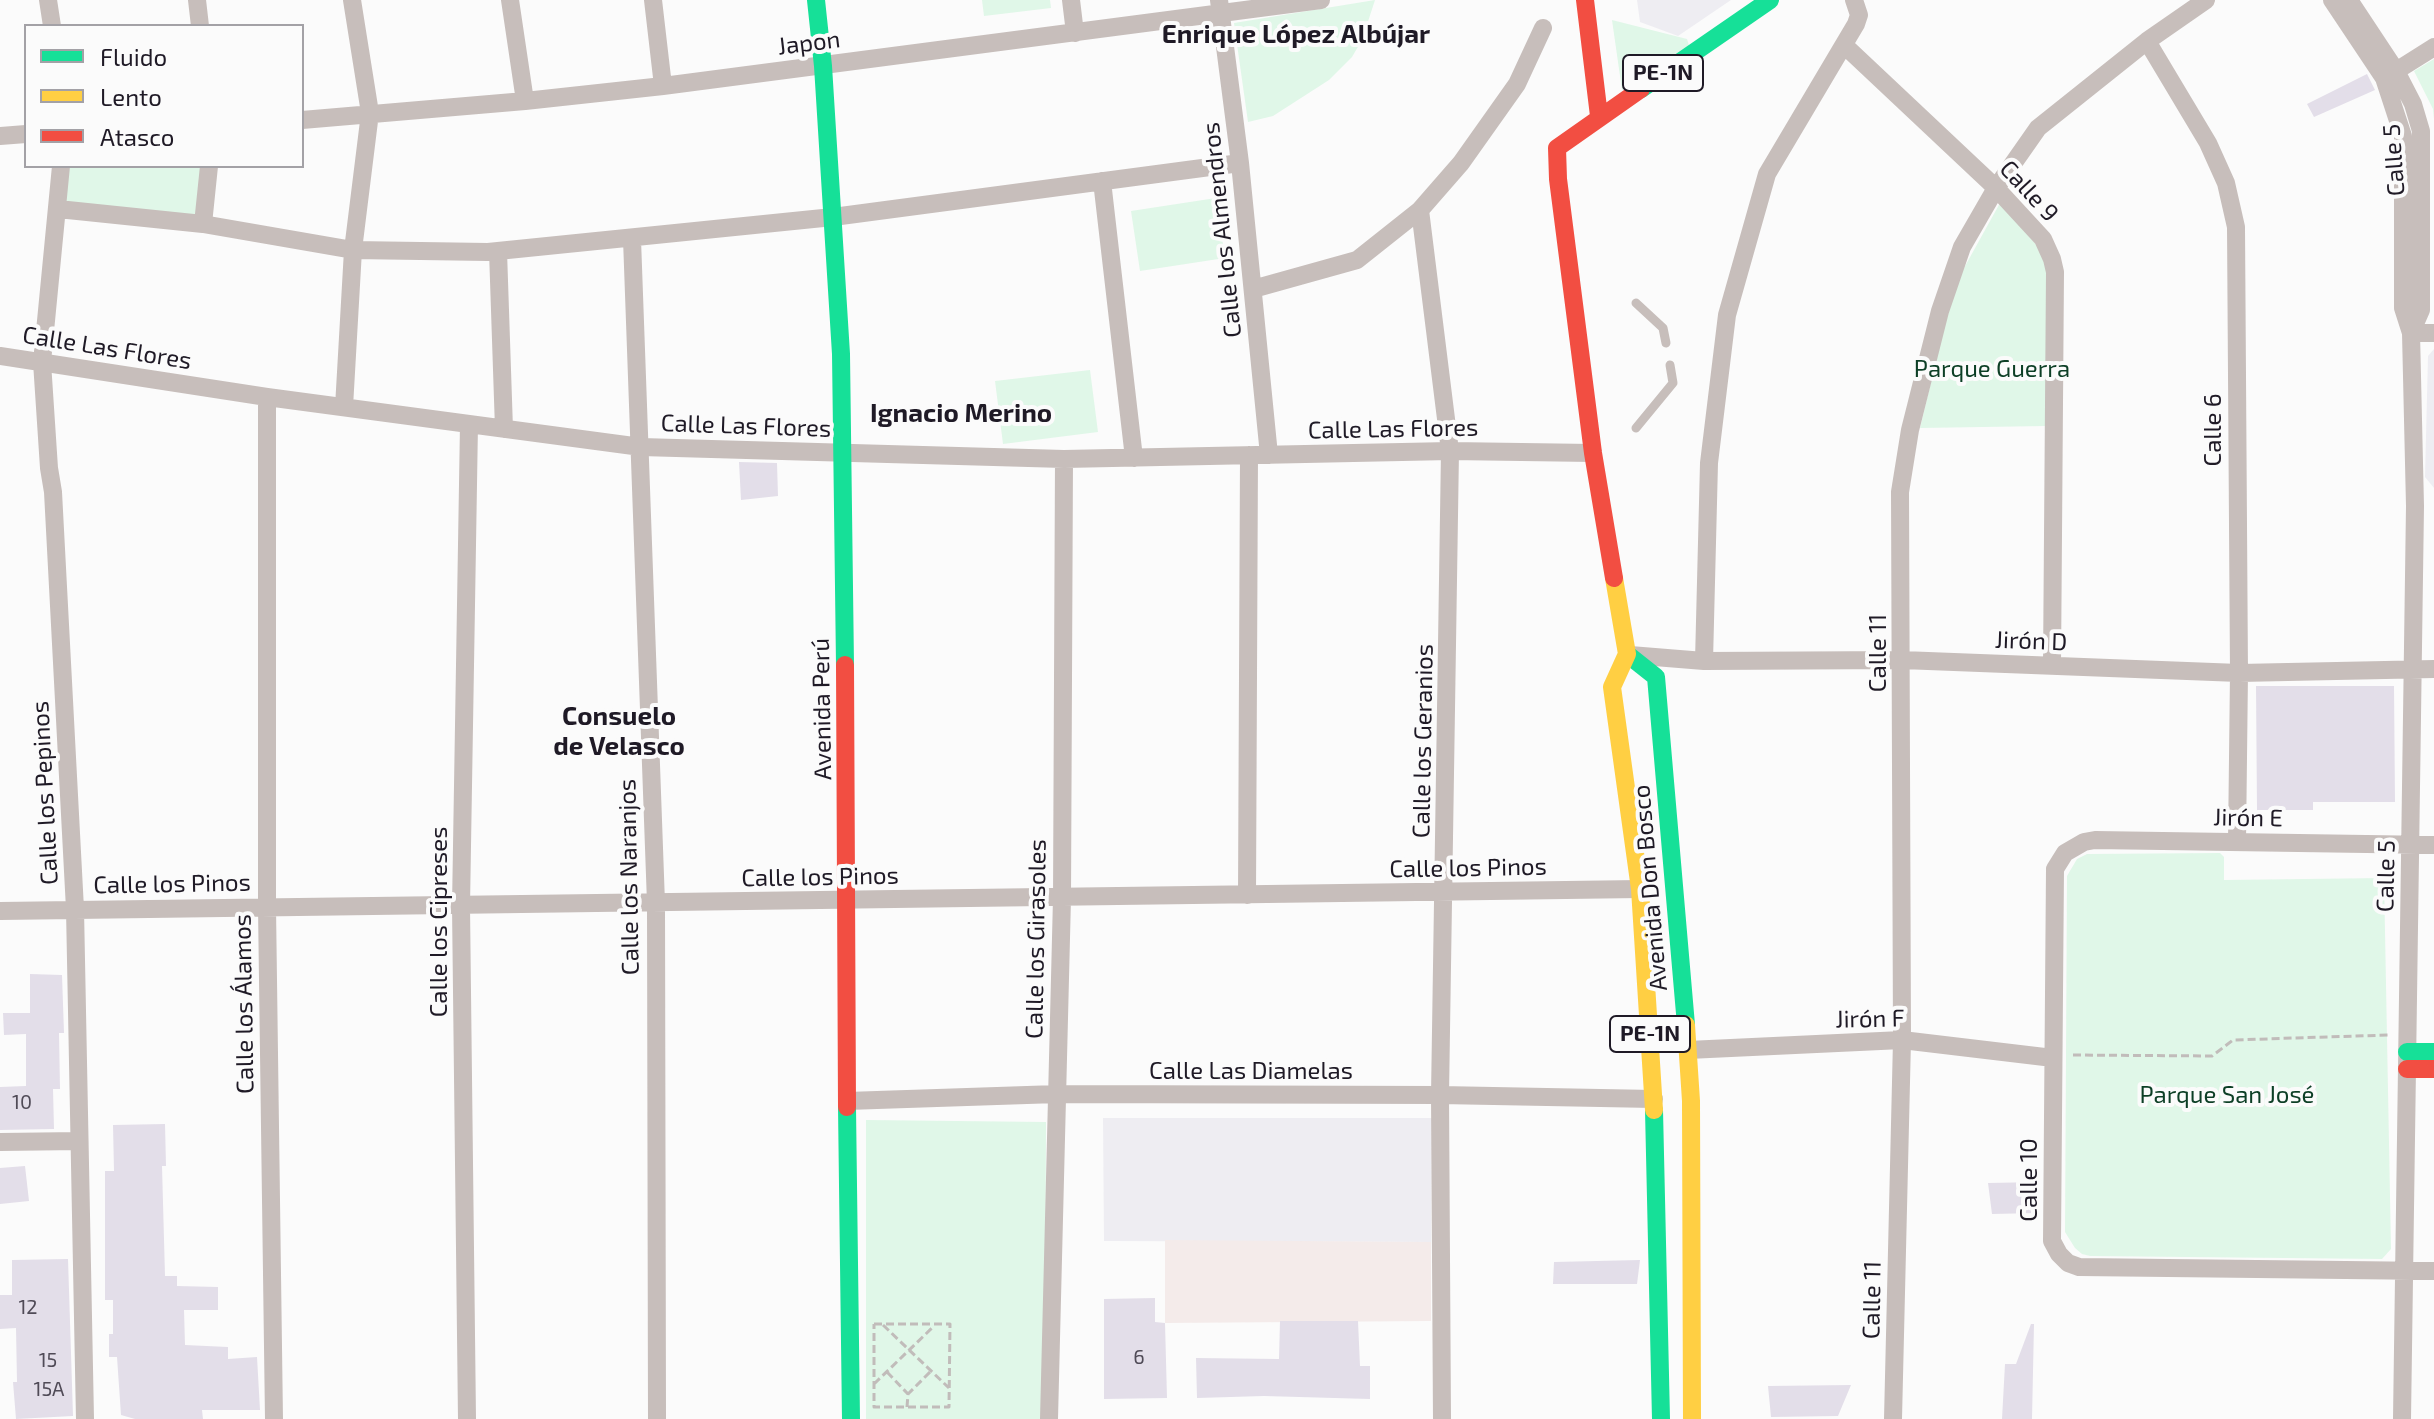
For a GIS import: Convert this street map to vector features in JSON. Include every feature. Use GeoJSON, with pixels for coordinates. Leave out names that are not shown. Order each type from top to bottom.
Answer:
{"type":"FeatureCollection","features":[{"type":"Feature","properties":{"kind":"main road","name":"Avenida Perú"},"geometry":{"type":"LineString","coordinates":[[816,0],[841,354],[851,1419]]}},
{"type":"Feature","properties":{"kind":"main road"},"geometry":{"type":"LineString","coordinates":[[1585,0],[1599,116]]}},
{"type":"Feature","properties":{"kind":"main road","name":"PE-1N"},"geometry":{"type":"LineString","coordinates":[[1627,654],[1593,453],[1558,179],[1557,148],[1770,0]]}},
{"type":"Feature","properties":{"kind":"main road","name":"Avenida Don Bosco"},"geometry":{"type":"LineString","coordinates":[[1661,1419],[1654,1099],[1640,889],[1612,687],[1627,654],[1656,677],[1688,1050],[1691,1101],[1692,1419]]}},
{"type":"Feature","properties":{"kind":"main road"},"geometry":{"type":"LineString","coordinates":[[2407,1052],[2434,1052]]}},
{"type":"Feature","properties":{"kind":"main road"},"geometry":{"type":"LineString","coordinates":[[2407,1052],[2434,1069]]}},
{"type":"Feature","properties":{"kind":"street"},"geometry":{"type":"LineString","coordinates":[[48,0],[52,24]]}},
{"type":"Feature","properties":{"kind":"street"},"geometry":{"type":"LineString","coordinates":[[197,0],[200,24]]}},
{"type":"Feature","properties":{"kind":"street"},"geometry":{"type":"LineString","coordinates":[[344,407],[353,250],[370,113],[352,0]]}},
{"type":"Feature","properties":{"kind":"street"},"geometry":{"type":"LineString","coordinates":[[510,0],[525,101]]}},
{"type":"Feature","properties":{"kind":"street"},"geometry":{"type":"LineString","coordinates":[[653,0],[663,86]]}},
{"type":"Feature","properties":{"kind":"street"},"geometry":{"type":"LineString","coordinates":[[1071,0],[1075,33]]}},
{"type":"Feature","properties":{"kind":"street","name":"Japon"},"geometry":{"type":"LineString","coordinates":[[304,120],[663,86],[1075,33],[1219,7],[1321,0]]}},
{"type":"Feature","properties":{"kind":"street"},"geometry":{"type":"LineString","coordinates":[[1704,661],[1709,463],[1727,315],[1767,174],[1859,15],[1854,0]]}},
{"type":"Feature","properties":{"kind":"street","name":"Calle 11"},"geometry":{"type":"LineString","coordinates":[[1893,1419],[1902,1040],[1900,492],[1910,430],[1940,311],[1958,260],[1996,188],[2038,128],[2147,41],[2206,0]]}},
{"type":"Feature","properties":{"kind":"street","name":"Calle 5"},"geometry":{"type":"LineString","coordinates":[[2332,0],[2384,78],[2403,136],[2403,308],[2411,333],[2415,506],[2402,1419]]}},
{"type":"Feature","properties":{"kind":"street","name":"Calle 5"},"geometry":{"type":"LineString","coordinates":[[2349,0],[2396,71],[2413,104],[2421,131],[2421,310],[2411,333]]}},
{"type":"Feature","properties":{"kind":"street","name":"Calle los Almendros"},"geometry":{"type":"LineString","coordinates":[[1219,7],[1240,163],[1269,455]]}},
{"type":"Feature","properties":{"kind":"street"},"geometry":{"type":"LineString","coordinates":[[1253,289],[1357,260],[1420,210],[1461,163],[1517,84],[1543,28]]}},
{"type":"Feature","properties":{"kind":"street","name":"Calle 6"},"geometry":{"type":"LineString","coordinates":[[2147,41],[2208,143],[2226,183],[2236,227],[2237,842]]}},
{"type":"Feature","properties":{"kind":"street","name":"Calle 9"},"geometry":{"type":"LineString","coordinates":[[1844,45],[1996,188],[2043,239],[2055,272],[2052,666]]}},
{"type":"Feature","properties":{"kind":"street"},"geometry":{"type":"LineString","coordinates":[[2396,71],[2434,47]]}},
{"type":"Feature","properties":{"kind":"street"},"geometry":{"type":"LineString","coordinates":[[0,136],[24,134]]}},
{"type":"Feature","properties":{"kind":"street"},"geometry":{"type":"LineString","coordinates":[[58,209],[203,224],[353,250],[498,251],[833,217],[1240,163]]}},
{"type":"Feature","properties":{"kind":"street","name":"Calle los Pepinos"},"geometry":{"type":"LineString","coordinates":[[61,168],[42,362],[53,492],[75,909],[85,1419]]}},
{"type":"Feature","properties":{"kind":"street"},"geometry":{"type":"LineString","coordinates":[[203,224],[209,168]]}},
{"type":"Feature","properties":{"kind":"street"},"geometry":{"type":"LineString","coordinates":[[1102,181],[1134,458]]}},
{"type":"Feature","properties":{"kind":"street","name":"Calle los Geranios"},"geometry":{"type":"LineString","coordinates":[[1420,210],[1450,451],[1440,1095],[1442,1419]]}},
{"type":"Feature","properties":{"kind":"street","name":"Calle los Naranjos"},"geometry":{"type":"LineString","coordinates":[[632,239],[656,903],[657,1419]]}},
{"type":"Feature","properties":{"kind":"street"},"geometry":{"type":"LineString","coordinates":[[498,251],[504,429]]}},
{"type":"Feature","properties":{"kind":"street"},"geometry":{"type":"LineString","coordinates":[[2411,333],[2434,333]]}},
{"type":"Feature","properties":{"kind":"street","name":"Calle Las Flores"},"geometry":{"type":"LineString","coordinates":[[0,356],[267,397],[641,447],[1064,459],[1450,451],[1593,453]]}},
{"type":"Feature","properties":{"kind":"street","name":"Calle los Álamos"},"geometry":{"type":"LineString","coordinates":[[267,397],[267,907],[274,1419]]}},
{"type":"Feature","properties":{"kind":"street","name":"Calle los Cipreses"},"geometry":{"type":"LineString","coordinates":[[467,1419],[461,906],[469,424]]}},
{"type":"Feature","properties":{"kind":"street"},"geometry":{"type":"LineString","coordinates":[[1247,895],[1249,455]]}},
{"type":"Feature","properties":{"kind":"street","name":"Calle los Girasoles"},"geometry":{"type":"LineString","coordinates":[[1049,1419],[1062,898],[1064,459]]}},
{"type":"Feature","properties":{"kind":"street"},"geometry":{"type":"LineString","coordinates":[[2415,506],[2434,506]]}},
{"type":"Feature","properties":{"kind":"street","name":"Jirón D"},"geometry":{"type":"LineString","coordinates":[[1627,654],[1704,661],[1902,660],[2239,673],[2434,669]]}},
{"type":"Feature","properties":{"kind":"street","name":"Jirón E"},"geometry":{"type":"LineString","coordinates":[[2065,853],[2084,842],[2095,840],[2434,845]]}},
{"type":"Feature","properties":{"kind":"street","name":"Calle 10"},"geometry":{"type":"LineString","coordinates":[[2065,853],[2055,869],[2052,1241],[2059,1254],[2068,1263],[2079,1267],[2404,1270]]}},
{"type":"Feature","properties":{"kind":"street","name":"Calle los Pinos"},"geometry":{"type":"LineString","coordinates":[[0,911],[1640,889]]}},
{"type":"Feature","properties":{"kind":"street","name":"Jirón F"},"geometry":{"type":"LineString","coordinates":[[1688,1050],[1902,1040],[2053,1056]]}},
{"type":"Feature","properties":{"kind":"street","name":"Calle Las Diamelas"},"geometry":{"type":"LineString","coordinates":[[847,1101],[1057,1094],[1654,1099]]}},
{"type":"Feature","properties":{"kind":"street"},"geometry":{"type":"LineString","coordinates":[[0,1142],[79,1141]]}},
{"type":"Feature","properties":{"kind":"street"},"geometry":{"type":"LineString","coordinates":[[2404,1270],[2434,1271]]}},
{"type":"Feature","properties":{"kind":"lane"},"geometry":{"type":"LineString","coordinates":[[1636,303],[1663,328],[1666,343]]}},
{"type":"Feature","properties":{"kind":"lane"},"geometry":{"type":"LineString","coordinates":[[1636,428],[1673,383],[1670,365]]}},
{"type":"Feature","properties":{"kind":"path"},"geometry":{"type":"LineString","coordinates":[[2053,1056],[2212,1056],[2233,1040],[2407,1052]]}},
{"type":"Feature","properties":{"kind":"path"},"geometry":{"type":"LineString","coordinates":[[882,1323],[949,1388]]}},
{"type":"Feature","properties":{"kind":"path"},"geometry":{"type":"LineString","coordinates":[[882,1323],[950,1324],[949,1407],[874,1407],[874,1324],[882,1323]]}},
{"type":"Feature","properties":{"kind":"path"},"geometry":{"type":"LineString","coordinates":[[874,1384],[936,1324]]}},
{"type":"Feature","properties":{"kind":"path"},"geometry":{"type":"LineString","coordinates":[[907,1407],[908,1394],[931,1371]]}},
{"type":"Feature","properties":{"kind":"path"},"geometry":{"type":"LineString","coordinates":[[887,1372],[908,1394]]}},
{"type":"Feature","properties":{"kind":"shaded area"},"geometry":{"type":"Polygon","coordinates":[[[1637,0],[1731,0],[1678,36],[1640,22],[1637,0]]]}},
{"type":"Feature","properties":{"kind":"shaded area"},"geometry":{"type":"Polygon","coordinates":[[[2434,349],[2434,488],[2425,477],[2428,356],[2434,349]]]}},
{"type":"Feature","properties":{"kind":"shaded area"},"geometry":{"type":"Polygon","coordinates":[[[1103,1118],[1432,1118],[1431,1242],[1104,1241],[1103,1118]]]}},
{"type":"Feature","properties":{"kind":"shaded area"},"geometry":{"type":"Polygon","coordinates":[[[1165,1240],[1431,1242],[1431,1321],[1165,1323],[1165,1240]]]}},
{"type":"Feature","properties":{"kind":"green space"},"geometry":{"type":"Polygon","coordinates":[[[982,0],[1050,0],[1051,8],[984,16],[982,0]]]}},
{"type":"Feature","properties":{"kind":"green space"},"geometry":{"type":"Polygon","coordinates":[[[1375,0],[1362,40],[1352,57],[1329,80],[1273,116],[1248,122],[1234,23],[1375,0]]]}},
{"type":"Feature","properties":{"kind":"green space"},"geometry":{"type":"Polygon","coordinates":[[[1612,20],[1687,39],[1690,48],[1622,90],[1612,20]]]}},
{"type":"Feature","properties":{"kind":"green space"},"geometry":{"type":"Polygon","coordinates":[[[2434,59],[2434,119],[2433,109],[2414,71],[2434,59]]]}},
{"type":"Feature","properties":{"kind":"green space"},"geometry":{"type":"Polygon","coordinates":[[[65,168],[204,168],[199,218],[62,205],[65,168]]]}},
{"type":"Feature","properties":{"kind":"green space"},"geometry":{"type":"Polygon","coordinates":[[[1216,198],[1225,258],[1140,271],[1131,211],[1216,198]]]}},
{"type":"Feature","properties":{"kind":"green space","name":"Parque Guerra"},"geometry":{"type":"Polygon","coordinates":[[[2000,203],[2052,263],[2046,426],[1920,428],[1954,286],[2000,203]]]}},
{"type":"Feature","properties":{"kind":"green space"},"geometry":{"type":"Polygon","coordinates":[[[1090,370],[1098,432],[1003,444],[995,381],[1090,370]]]}},
{"type":"Feature","properties":{"kind":"green space","name":"Parque San José"},"geometry":{"type":"Polygon","coordinates":[[[2220,853],[2224,857],[2224,880],[2384,878],[2391,1249],[2382,1259],[2090,1256],[2075,1248],[2065,1232],[2067,876],[2077,859],[2087,854],[2220,853]]]}},
{"type":"Feature","properties":{"kind":"green space"},"geometry":{"type":"Polygon","coordinates":[[[866,1120],[1046,1122],[1045,1419],[866,1419],[866,1120]]]}},
{"type":"Feature","properties":{"kind":"building"},"geometry":{"type":"Polygon","coordinates":[[[2367,74],[2375,90],[2314,117],[2307,104],[2367,74]]]}},
{"type":"Feature","properties":{"kind":"building"},"geometry":{"type":"Polygon","coordinates":[[[739,462],[777,463],[778,496],[741,500],[739,462]]]}},
{"type":"Feature","properties":{"kind":"building"},"geometry":{"type":"Polygon","coordinates":[[[2256,686],[2394,686],[2395,802],[2313,802],[2313,810],[2257,810],[2256,686]]]}},
{"type":"Feature","properties":{"kind":"building"},"geometry":{"type":"Polygon","coordinates":[[[30,974],[62,975],[64,1033],[59,1033],[60,1089],[53,1089],[54,1129],[0,1130],[0,1087],[26,1086],[26,1034],[4,1035],[3,1013],[30,1013],[30,974]]]}},
{"type":"Feature","properties":{"kind":"building"},"geometry":{"type":"Polygon","coordinates":[[[165,1124],[166,1166],[162,1166],[165,1276],[177,1276],[177,1286],[218,1287],[218,1310],[184,1310],[185,1345],[228,1347],[228,1359],[257,1357],[260,1410],[202,1410],[203,1419],[135,1419],[121,1415],[117,1357],[109,1357],[113,1300],[105,1300],[105,1171],[114,1171],[113,1125],[165,1124]]]}},
{"type":"Feature","properties":{"kind":"building"},"geometry":{"type":"Polygon","coordinates":[[[25,1166],[29,1201],[0,1204],[0,1168],[25,1166]]]}},
{"type":"Feature","properties":{"kind":"building"},"geometry":{"type":"Polygon","coordinates":[[[2040,1182],[2037,1213],[1992,1214],[1988,1183],[2040,1182]]]}},
{"type":"Feature","properties":{"kind":"building"},"geometry":{"type":"Polygon","coordinates":[[[68,1259],[73,1416],[16,1419],[13,1382],[17,1382],[16,1328],[0,1329],[0,1295],[12,1295],[12,1260],[68,1259]]]}},
{"type":"Feature","properties":{"kind":"building"},"geometry":{"type":"Polygon","coordinates":[[[1640,1260],[1637,1284],[1553,1284],[1554,1262],[1640,1260]]]}},
{"type":"Feature","properties":{"kind":"building"},"geometry":{"type":"Polygon","coordinates":[[[1155,1298],[1155,1322],[1165,1323],[1167,1398],[1104,1399],[1104,1299],[1155,1298]]]}},
{"type":"Feature","properties":{"kind":"building"},"geometry":{"type":"Polygon","coordinates":[[[1280,1321],[1358,1321],[1360,1366],[1370,1366],[1370,1399],[1197,1398],[1196,1358],[1279,1359],[1280,1321]]]}},
{"type":"Feature","properties":{"kind":"building"},"geometry":{"type":"Polygon","coordinates":[[[2031,1324],[2034,1324],[2032,1419],[2002,1419],[2005,1364],[2016,1364],[2031,1324]]]}},
{"type":"Feature","properties":{"kind":"building"},"geometry":{"type":"Polygon","coordinates":[[[1851,1385],[1838,1416],[1771,1417],[1768,1386],[1851,1385]]]}},
{"type":"Feature","properties":{"kind":"traffic: fast"},"geometry":{"type":"LineString","coordinates":[[816,0],[841,354],[845,665]]}},
{"type":"Feature","properties":{"kind":"traffic: fast"},"geometry":{"type":"LineString","coordinates":[[1641,89],[1770,0]]}},
{"type":"Feature","properties":{"kind":"traffic: fast"},"geometry":{"type":"LineString","coordinates":[[1627,654],[1656,677],[1686,1025]]}},
{"type":"Feature","properties":{"kind":"traffic: fast"},"geometry":{"type":"LineString","coordinates":[[2407,1052],[2434,1052]]}},
{"type":"Feature","properties":{"kind":"traffic: fast"},"geometry":{"type":"LineString","coordinates":[[847,1107],[851,1419]]}},
{"type":"Feature","properties":{"kind":"traffic: fast"},"geometry":{"type":"LineString","coordinates":[[1654,1110],[1661,1419]]}},
{"type":"Feature","properties":{"kind":"traffic: slow"},"geometry":{"type":"LineString","coordinates":[[1614,578],[1627,654],[1612,687],[1640,889],[1654,1110]]}},
{"type":"Feature","properties":{"kind":"traffic: slow"},"geometry":{"type":"LineString","coordinates":[[1686,1025],[1691,1101],[1692,1419]]}},
{"type":"Feature","properties":{"kind":"traffic: jam"},"geometry":{"type":"LineString","coordinates":[[1585,0],[1599,116]]}},
{"type":"Feature","properties":{"kind":"traffic: jam"},"geometry":{"type":"LineString","coordinates":[[1614,578],[1593,453],[1558,179],[1557,148],[1641,89]]}},
{"type":"Feature","properties":{"kind":"traffic: jam"},"geometry":{"type":"LineString","coordinates":[[845,665],[847,1107]]}},
{"type":"Feature","properties":{"kind":"traffic: jam"},"geometry":{"type":"LineString","coordinates":[[2407,1069],[2434,1069]]}},
{"type":"Feature","properties":{"kind":"district","name":"Enrique López Albújar"},"geometry":{"type":"Point","coordinates":[1296,34]}},
{"type":"Feature","properties":{"kind":"district","name":"Ignacio Merino"},"geometry":{"type":"Point","coordinates":[961,413]}},
{"type":"Feature","properties":{"kind":"district","name":"Consuelo de Velasco"},"geometry":{"type":"Point","coordinates":[619,731]}}]}
